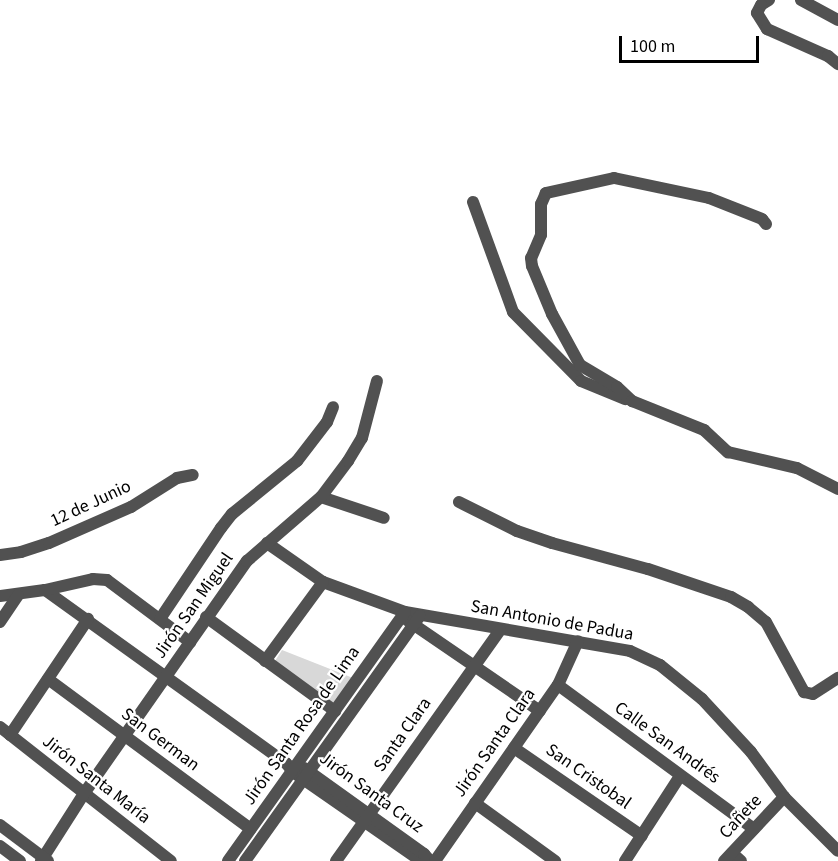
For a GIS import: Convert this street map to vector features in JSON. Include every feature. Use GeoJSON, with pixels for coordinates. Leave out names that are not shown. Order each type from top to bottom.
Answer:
{"type":"FeatureCollection","features":[{"type":"Feature","properties":{"kind":"street"},"geometry":{"type":"LineString","coordinates":[[769,0],[761,5],[757,13],[767,29],[828,56],[838,64]]}},
{"type":"Feature","properties":{"kind":"street"},"geometry":{"type":"LineString","coordinates":[[801,0],[838,20]]}},
{"type":"Feature","properties":{"kind":"street"},"geometry":{"type":"LineString","coordinates":[[632,401],[617,387],[580,365],[552,314],[532,266],[531,258],[541,235],[541,204],[546,193],[614,178],[629,180],[709,198],[762,219],[766,224]]}},
{"type":"Feature","properties":{"kind":"street"},"geometry":{"type":"LineString","coordinates":[[473,202],[513,312],[581,381],[704,430],[728,452],[797,468],[838,489]]}},
{"type":"Feature","properties":{"kind":"street","name":"Jirón San Miguel"},"geometry":{"type":"LineString","coordinates":[[44,860],[83,795],[247,561],[321,498],[362,438],[377,381]]}},
{"type":"Feature","properties":{"kind":"street"},"geometry":{"type":"LineString","coordinates":[[159,619],[232,514],[297,461],[327,422],[333,407]]}},
{"type":"Feature","properties":{"kind":"street","name":"12 de Junio"},"geometry":{"type":"LineString","coordinates":[[0,555],[21,552],[49,543],[131,507],[177,478],[193,475]]}},
{"type":"Feature","properties":{"kind":"street"},"geometry":{"type":"LineString","coordinates":[[321,498],[384,518]]}},
{"type":"Feature","properties":{"kind":"street"},"geometry":{"type":"LineString","coordinates":[[459,502],[517,531],[648,569],[740,601],[766,622],[802,690],[813,694],[838,678]]}},
{"type":"Feature","properties":{"kind":"street","name":"San Antonio de Padua"},"geometry":{"type":"LineString","coordinates":[[267,543],[323,582],[417,620],[578,641],[630,651],[660,665],[702,699],[751,753],[784,797],[838,851]]}},
{"type":"Feature","properties":{"kind":"street"},"geometry":{"type":"LineString","coordinates":[[0,596],[45,590],[75,582],[107,580],[190,642]]}},
{"type":"Feature","properties":{"kind":"street"},"geometry":{"type":"LineString","coordinates":[[266,661],[323,582]]}},
{"type":"Feature","properties":{"kind":"street","name":"Jirón Santa Cruz"},"geometry":{"type":"LineString","coordinates":[[45,590],[166,678],[367,818],[424,854],[430,861]]}},
{"type":"Feature","properties":{"kind":"street"},"geometry":{"type":"LineString","coordinates":[[0,622],[18,595]]}},
{"type":"Feature","properties":{"kind":"street","name":"Jirón Santa Rosa de Lima"},"geometry":{"type":"LineString","coordinates":[[245,861],[335,711],[404,614]]}},
{"type":"Feature","properties":{"kind":"street"},"geometry":{"type":"LineString","coordinates":[[206,618],[335,711]]}},
{"type":"Feature","properties":{"kind":"street"},"geometry":{"type":"LineString","coordinates":[[10,735],[88,620]]}},
{"type":"Feature","properties":{"kind":"street"},"geometry":{"type":"LineString","coordinates":[[417,620],[474,666],[540,711]]}},
{"type":"Feature","properties":{"kind":"street","name":"Jirón Santa Rosa de Lima"},"geometry":{"type":"LineString","coordinates":[[228,861],[417,620]]}},
{"type":"Feature","properties":{"kind":"street","name":"Santa Clara"},"geometry":{"type":"LineString","coordinates":[[336,861],[500,630]]}},
{"type":"Feature","properties":{"kind":"street","name":"Jirón Santa Clara"},"geometry":{"type":"LineString","coordinates":[[435,861],[558,685],[578,641]]}},
{"type":"Feature","properties":{"kind":"street","name":"San German"},"geometry":{"type":"LineString","coordinates":[[48,679],[251,829]]}},
{"type":"Feature","properties":{"kind":"street","name":"Calle San Andrés"},"geometry":{"type":"LineString","coordinates":[[558,685],[754,829]]}},
{"type":"Feature","properties":{"kind":"street","name":"Jirón Santa María"},"geometry":{"type":"LineString","coordinates":[[0,727],[83,795],[171,861]]}},
{"type":"Feature","properties":{"kind":"street","name":"San Cristobal"},"geometry":{"type":"LineString","coordinates":[[514,748],[642,836]]}},
{"type":"Feature","properties":{"kind":"street"},"geometry":{"type":"LineString","coordinates":[[626,861],[680,776]]}},
{"type":"Feature","properties":{"kind":"street","name":"Cañete"},"geometry":{"type":"LineString","coordinates":[[732,858],[754,829],[784,797]]}},
{"type":"Feature","properties":{"kind":"street"},"geometry":{"type":"LineString","coordinates":[[475,803],[555,861]]}},
{"type":"Feature","properties":{"kind":"street","name":"Jirón Santa Cruz"},"geometry":{"type":"LineString","coordinates":[[367,818],[421,861]]}},
{"type":"Feature","properties":{"kind":"street"},"geometry":{"type":"LineString","coordinates":[[0,825],[44,860]]}},
{"type":"Feature","properties":{"kind":"street"},"geometry":{"type":"LineString","coordinates":[[0,846],[20,861]]}},
{"type":"Feature","properties":{"kind":"shaded area"},"geometry":{"type":"Polygon","coordinates":[[[282,650],[353,678],[335,704],[275,661],[282,650]]]}}]}
